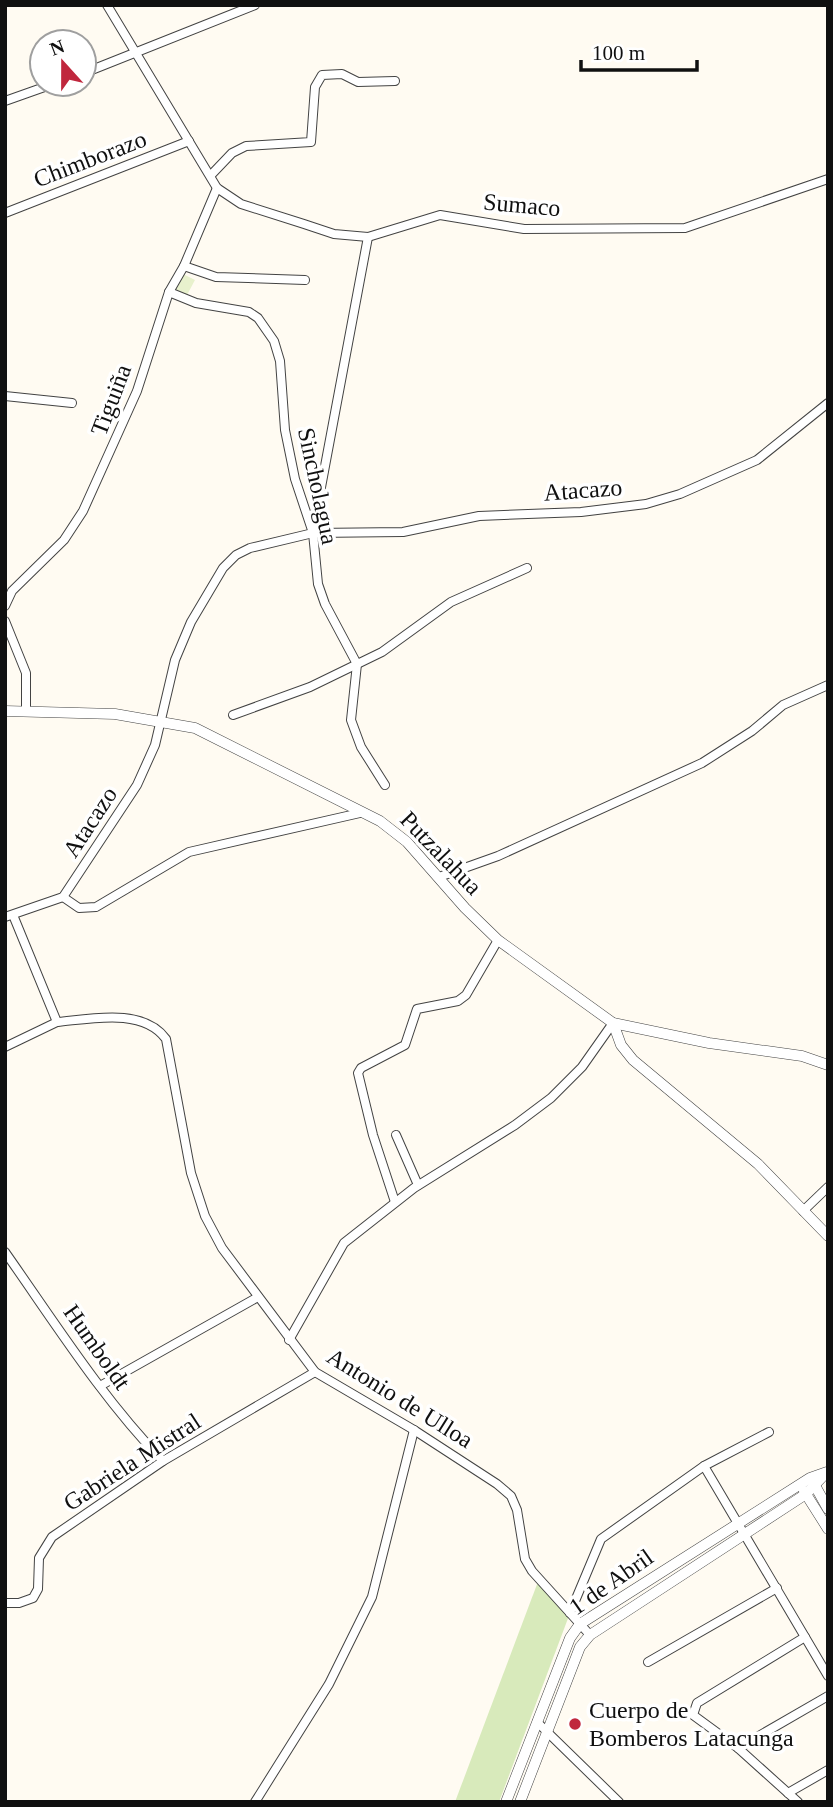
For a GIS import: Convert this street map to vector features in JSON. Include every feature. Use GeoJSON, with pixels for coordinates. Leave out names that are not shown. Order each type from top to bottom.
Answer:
{"type":"FeatureCollection","features":[{"type":"Feature","properties":{"kind":"street"},"geometry":{"type":"LineString","coordinates":[[107,5],[217,188]]}},
{"type":"Feature","properties":{"kind":"street"},"geometry":{"type":"LineString","coordinates":[[98,68],[137,54],[215,18],[254,5]]}},
{"type":"Feature","properties":{"kind":"street"},"geometry":{"type":"LineString","coordinates":[[211,175],[232,153],[246,146],[311,142],[315,87],[322,75],[342,74],[358,82],[395,80]]}},
{"type":"Feature","properties":{"kind":"street"},"geometry":{"type":"LineString","coordinates":[[5,101],[28,93]]}},
{"type":"Feature","properties":{"kind":"street","name":"Chimborazo"},"geometry":{"type":"LineString","coordinates":[[5,213],[189,141]]}},
{"type":"Feature","properties":{"kind":"street","name":"Sumaco"},"geometry":{"type":"LineString","coordinates":[[217,188],[241,204],[334,234],[368,237],[440,215],[524,229],[685,228],[828,179]]}},
{"type":"Feature","properties":{"kind":"street","name":"Tiguiña"},"geometry":{"type":"LineString","coordinates":[[5,606],[12,591],[56,548],[83,511],[137,391],[169,292],[184,266],[217,188]]}},
{"type":"Feature","properties":{"kind":"street"},"geometry":{"type":"LineString","coordinates":[[313,533],[368,237]]}},
{"type":"Feature","properties":{"kind":"street"},"geometry":{"type":"LineString","coordinates":[[184,266],[216,277],[305,280]]}},
{"type":"Feature","properties":{"kind":"street","name":"Sincholagua"},"geometry":{"type":"LineString","coordinates":[[169,292],[196,303],[249,312],[258,318],[274,341],[280,361],[285,430],[296,479],[313,533],[313,551],[321,594],[357,664]]}},
{"type":"Feature","properties":{"kind":"street"},"geometry":{"type":"LineString","coordinates":[[5,396],[72,403]]}},
{"type":"Feature","properties":{"kind":"street","name":"Atacazo"},"geometry":{"type":"LineString","coordinates":[[63,897],[137,785],[155,745],[176,660],[191,622],[223,568],[236,555],[250,548],[313,533],[403,531],[480,516],[581,512],[646,504],[690,490],[757,460],[828,403]]}},
{"type":"Feature","properties":{"kind":"street"},"geometry":{"type":"LineString","coordinates":[[233,715],[279,700],[382,652],[451,602],[527,568]]}},
{"type":"Feature","properties":{"kind":"street"},"geometry":{"type":"LineString","coordinates":[[5,621],[26,673],[26,712]]}},
{"type":"Feature","properties":{"kind":"street"},"geometry":{"type":"LineString","coordinates":[[357,664],[351,720],[361,747],[385,785]]}},
{"type":"Feature","properties":{"kind":"street"},"geometry":{"type":"LineString","coordinates":[[439,877],[498,856],[702,763],[752,731],[783,705],[828,685]]}},
{"type":"Feature","properties":{"kind":"street","name":"Putzalahua"},"geometry":{"type":"LineString","coordinates":[[5,711],[115,714],[195,728],[380,821],[407,842],[498,940],[612,1023],[709,1043],[802,1056],[828,1065]]}},
{"type":"Feature","properties":{"kind":"street"},"geometry":{"type":"LineString","coordinates":[[5,1047],[57,1022],[9,916],[63,897],[79,908],[96,907],[189,852],[360,813]]}},
{"type":"Feature","properties":{"kind":"street"},"geometry":{"type":"LineString","coordinates":[[395,1202],[373,1135],[358,1073],[361,1068],[405,1045],[417,1009],[458,1001],[466,995],[498,940]]}},
{"type":"Feature","properties":{"kind":"street","name":"Antonio de Ulloa"},"geometry":{"type":"LineString","coordinates":[[57,1022],[117,1017],[152,1024],[160,1030],[173,1062],[191,1173],[205,1216],[222,1248],[289,1340],[316,1372],[414,1430],[497,1483],[511,1496],[517,1510],[525,1559],[532,1571],[590,1635]]}},
{"type":"Feature","properties":{"kind":"street"},"geometry":{"type":"LineString","coordinates":[[289,1340],[344,1243],[418,1185],[515,1125],[551,1098],[582,1067],[612,1023]]}},
{"type":"Feature","properties":{"kind":"street"},"geometry":{"type":"LineString","coordinates":[[612,1023],[621,1045],[633,1060],[738,1146],[828,1236]]}},
{"type":"Feature","properties":{"kind":"street"},"geometry":{"type":"LineString","coordinates":[[396,1135],[418,1185]]}},
{"type":"Feature","properties":{"kind":"street"},"geometry":{"type":"LineString","coordinates":[[803,1211],[828,1187]]}},
{"type":"Feature","properties":{"kind":"street","name":"Humboldt"},"geometry":{"type":"LineString","coordinates":[[5,1252],[132,1429],[163,1461]]}},
{"type":"Feature","properties":{"kind":"street"},"geometry":{"type":"LineString","coordinates":[[100,1386],[258,1297]]}},
{"type":"Feature","properties":{"kind":"street","name":"Gabriela Mistral"},"geometry":{"type":"LineString","coordinates":[[5,1603],[19,1603],[33,1598],[37,1589],[39,1558],[52,1537],[163,1461],[316,1372]]}},
{"type":"Feature","properties":{"kind":"street"},"geometry":{"type":"LineString","coordinates":[[255,1802],[330,1684],[372,1597],[414,1430]]}},
{"type":"Feature","properties":{"kind":"street"},"geometry":{"type":"LineString","coordinates":[[570,1613],[601,1539],[704,1466],[769,1432]]}},
{"type":"Feature","properties":{"kind":"street"},"geometry":{"type":"LineString","coordinates":[[704,1466],[827,1671]]}},
{"type":"Feature","properties":{"kind":"street","name":"1 de Abril"},"geometry":{"type":"LineString","coordinates":[[520,1802],[580,1647],[590,1635],[745,1533],[828,1471]]}},
{"type":"Feature","properties":{"kind":"street"},"geometry":{"type":"LineString","coordinates":[[813,1482],[828,1509]]}},
{"type":"Feature","properties":{"kind":"street"},"geometry":{"type":"LineString","coordinates":[[803,1489],[828,1529]]}},
{"type":"Feature","properties":{"kind":"street","name":"1 de Abril"},"geometry":{"type":"LineString","coordinates":[[506,1802],[570,1638],[580,1624],[739,1522],[803,1489]]}},
{"type":"Feature","properties":{"kind":"street"},"geometry":{"type":"LineString","coordinates":[[648,1662],[777,1588]]}},
{"type":"Feature","properties":{"kind":"street"},"geometry":{"type":"LineString","coordinates":[[798,1802],[738,1748],[693,1715],[697,1703],[805,1637]]}},
{"type":"Feature","properties":{"kind":"street"},"geometry":{"type":"LineString","coordinates":[[738,1748],[828,1696]]}},
{"type":"Feature","properties":{"kind":"street"},"geometry":{"type":"LineString","coordinates":[[537,1722],[619,1802]]}},
{"type":"Feature","properties":{"kind":"street"},"geometry":{"type":"LineString","coordinates":[[788,1793],[828,1770]]}},
{"type":"Feature","properties":{"kind":"green space"},"geometry":{"type":"Polygon","coordinates":[[[183,274],[195,280],[187,295],[175,289],[183,274]]]}},
{"type":"Feature","properties":{"kind":"green space"},"geometry":{"type":"Polygon","coordinates":[[[539,1579],[570,1613],[499,1802],[455,1802],[539,1579]]]}},
{"type":"Feature","properties":{"kind":"place","name":"Cuerpo de Bomberos Latacunga"},"geometry":{"type":"Point","coordinates":[575,1724]}}]}
